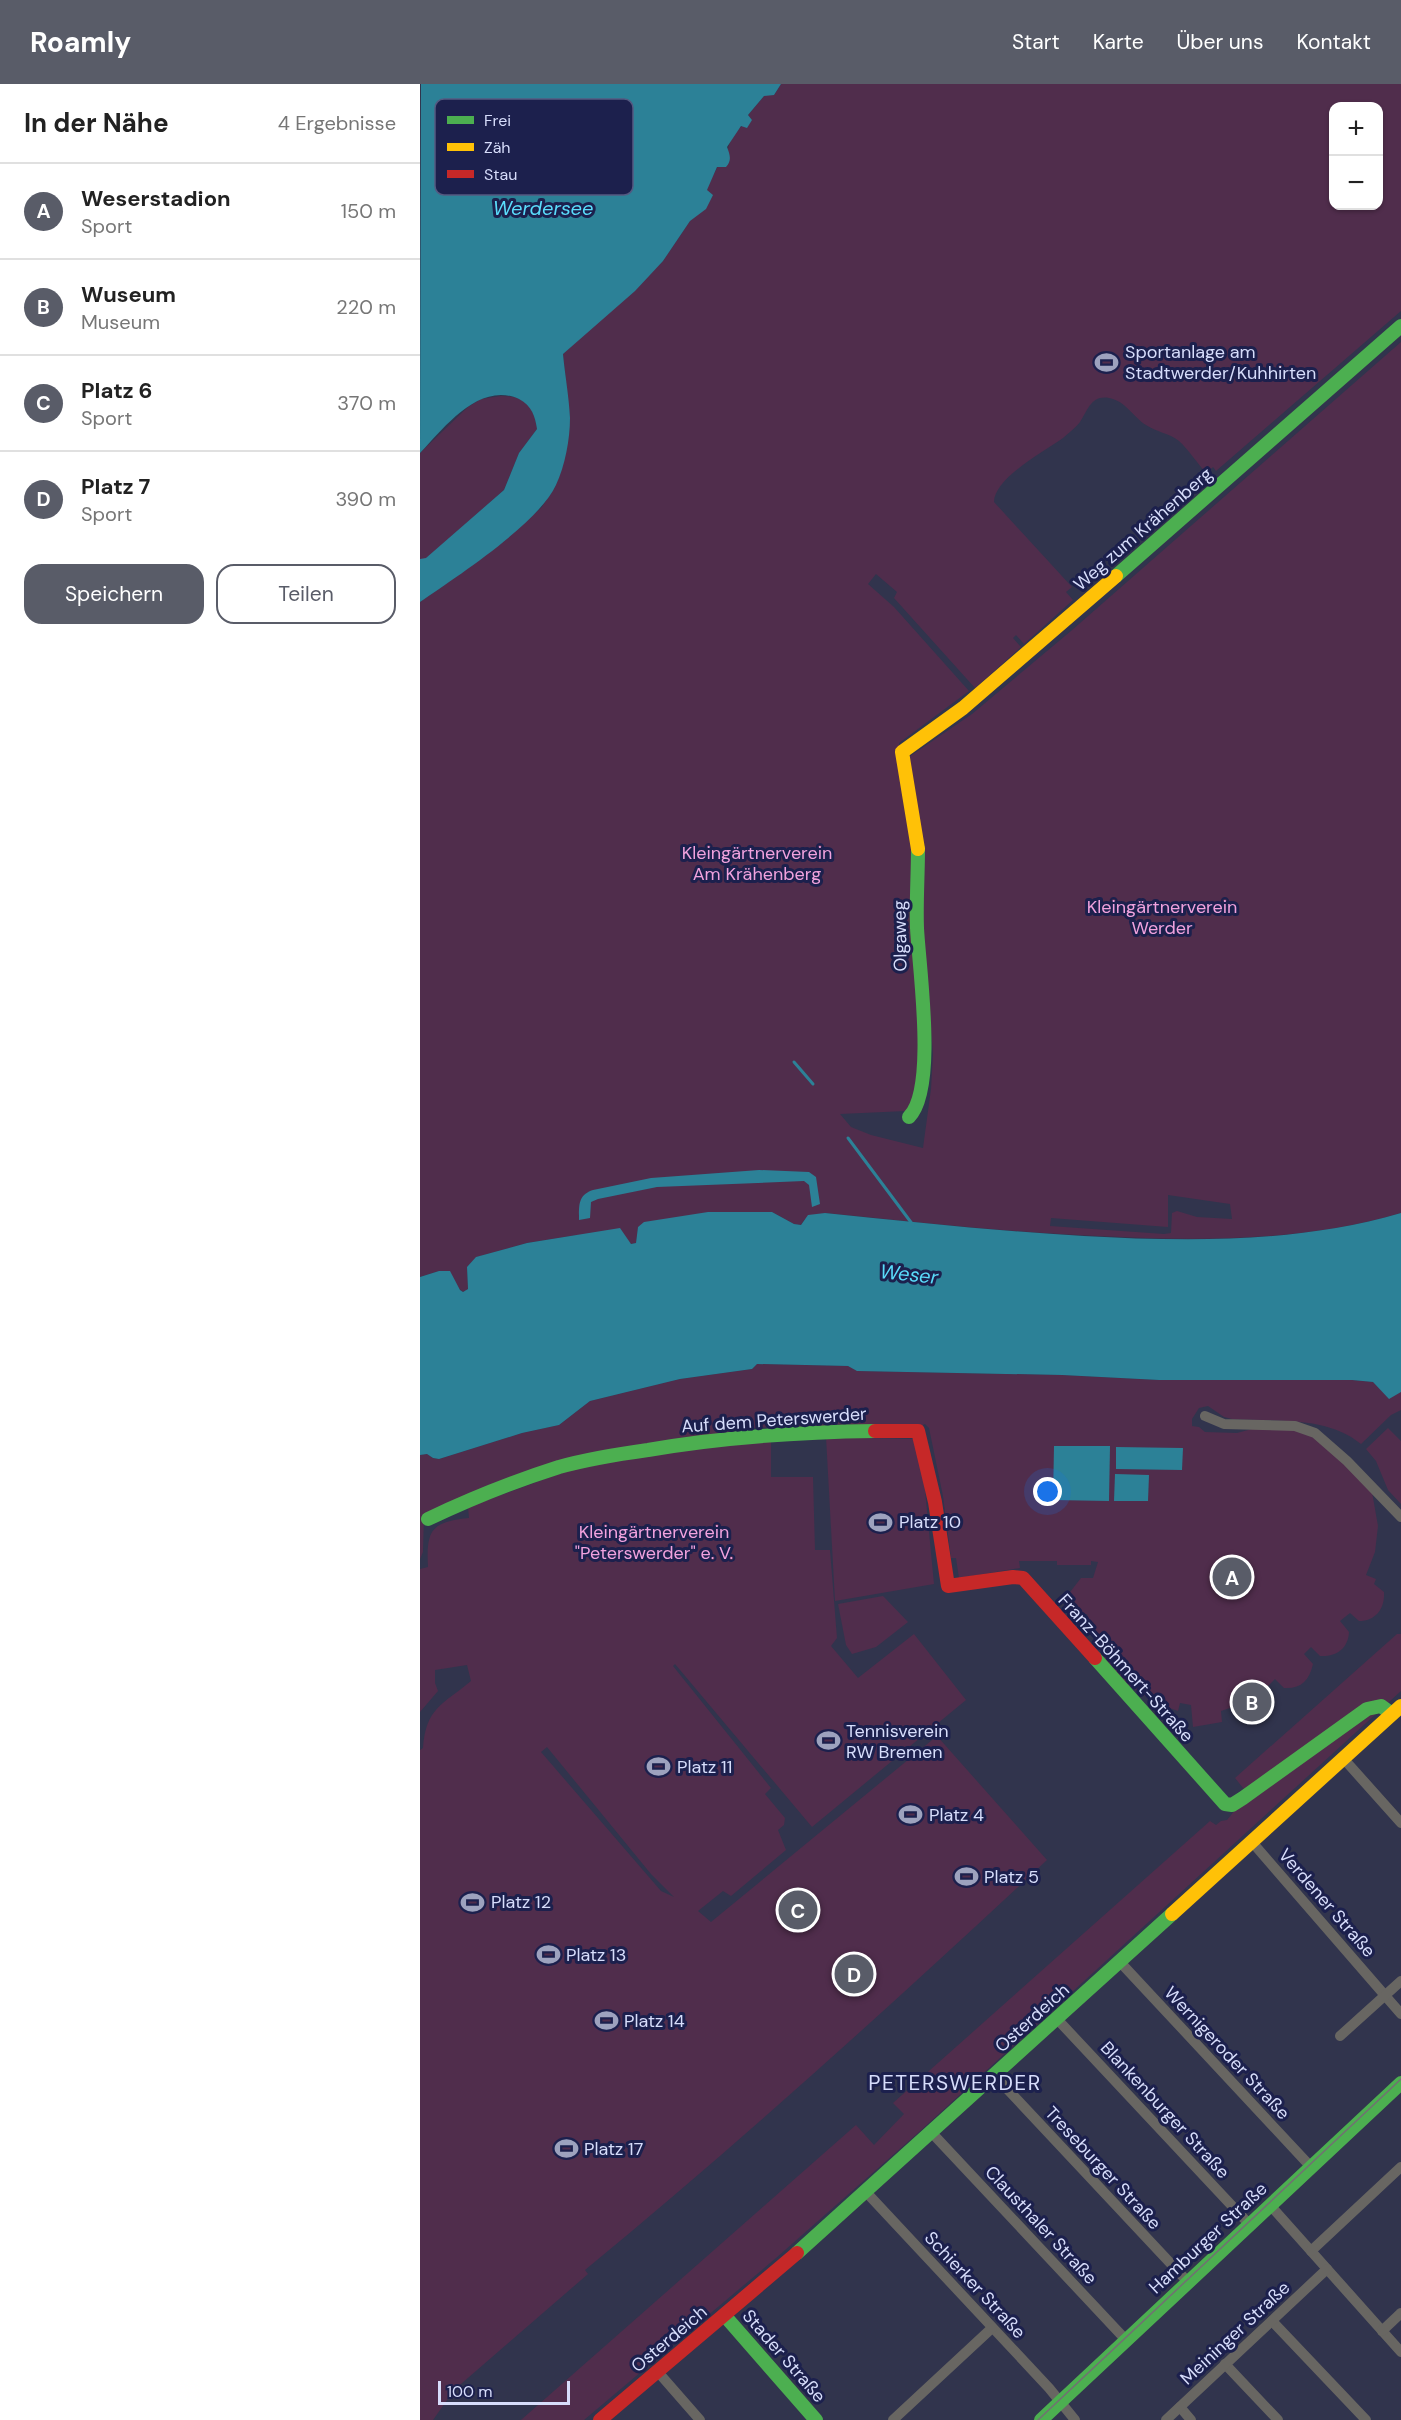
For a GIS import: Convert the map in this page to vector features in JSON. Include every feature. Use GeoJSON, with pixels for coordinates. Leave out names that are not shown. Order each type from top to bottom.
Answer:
{"type":"FeatureCollection","features":[{"type":"Feature","properties":{"kind":"street","name":"Weg zum Krähenberg"},"geometry":{"type":"LineString","coordinates":[[902,752],[963,708],[1016,664],[1401,326]]}},
{"type":"Feature","properties":{"kind":"street","name":"Olgaweg"},"geometry":{"type":"LineString","coordinates":[[902,752],[918,844],[917,926],[924,1047],[920,1098],[915,1111],[909,1117]]}},
{"type":"Feature","properties":{"kind":"street"},"geometry":{"type":"LineString","coordinates":[[1205,1416],[1224,1424],[1295,1426],[1315,1433],[1347,1461],[1401,1517]]}},
{"type":"Feature","properties":{"kind":"street","name":"Auf dem Peterswerder"},"geometry":{"type":"LineString","coordinates":[[428,1519],[462,1503],[560,1467],[627,1453],[708,1440],[814,1432],[918,1431]]}},
{"type":"Feature","properties":{"kind":"street","name":"Franz-Böhmert-Straße"},"geometry":{"type":"LineString","coordinates":[[918,1431],[935,1502],[948,1586],[1023,1578],[1225,1804],[1232,1805],[1244,1798],[1367,1709],[1381,1706],[1397,1710]]}},
{"type":"Feature","properties":{"kind":"street","name":"Osterdeich"},"geometry":{"type":"LineString","coordinates":[[600,2420],[725,2316],[867,2192],[1397,1710]]}},
{"type":"Feature","properties":{"kind":"street"},"geometry":{"type":"LineString","coordinates":[[1343,1758],[1401,1823]]}},
{"type":"Feature","properties":{"kind":"street","name":"Verdener Straße"},"geometry":{"type":"LineString","coordinates":[[1252,1842],[1401,2014]]}},
{"type":"Feature","properties":{"kind":"street","name":"Wernigeroder Straße"},"geometry":{"type":"LineString","coordinates":[[1120,1962],[1311,2167]]}},
{"type":"Feature","properties":{"kind":"street"},"geometry":{"type":"LineString","coordinates":[[1340,2037],[1401,1981]]}},
{"type":"Feature","properties":{"kind":"street","name":"Blankenburger Straße"},"geometry":{"type":"LineString","coordinates":[[1057,2019],[1250,2224]]}},
{"type":"Feature","properties":{"kind":"street","name":"Treseburger Straße"},"geometry":{"type":"LineString","coordinates":[[995,2076],[1188,2282]]}},
{"type":"Feature","properties":{"kind":"street","name":"Hamburger Straße"},"geometry":{"type":"LineString","coordinates":[[1041,2420],[1401,2083]]}},
{"type":"Feature","properties":{"kind":"street","name":"Clausthaler Straße"},"geometry":{"type":"LineString","coordinates":[[932,2133],[1126,2340]]}},
{"type":"Feature","properties":{"kind":"street"},"geometry":{"type":"LineString","coordinates":[[1311,2251],[1401,2167]]}},
{"type":"Feature","properties":{"kind":"street","name":"Schierker Straße"},"geometry":{"type":"LineString","coordinates":[[867,2192],[1075,2420]]}},
{"type":"Feature","properties":{"kind":"street"},"geometry":{"type":"LineString","coordinates":[[1270,2205],[1401,2352]]}},
{"type":"Feature","properties":{"kind":"street","name":"Meininger Straße"},"geometry":{"type":"LineString","coordinates":[[1166,2420],[1327,2269]]}},
{"type":"Feature","properties":{"kind":"street"},"geometry":{"type":"LineString","coordinates":[[1382,2331],[1401,2313]]}},
{"type":"Feature","properties":{"kind":"street","name":"Stader Straße"},"geometry":{"type":"LineString","coordinates":[[725,2316],[816,2420]]}},
{"type":"Feature","properties":{"kind":"street"},"geometry":{"type":"LineString","coordinates":[[1272,2320],[1366,2420]]}},
{"type":"Feature","properties":{"kind":"street"},"geometry":{"type":"LineString","coordinates":[[893,2420],[992,2328]]}},
{"type":"Feature","properties":{"kind":"street"},"geometry":{"type":"LineString","coordinates":[[1226,2364],[1278,2420]]}},
{"type":"Feature","properties":{"kind":"street"},"geometry":{"type":"LineString","coordinates":[[658,2372],[700,2420]]}},
{"type":"Feature","properties":{"kind":"street"},"geometry":{"type":"LineString","coordinates":[[1180,2407],[1191,2420]]}},
{"type":"Feature","properties":{"kind":"green space"},"geometry":{"type":"Polygon","coordinates":[[[781,84],[1401,84],[1401,311],[1216,471],[1213,467],[1206,473],[1179,441],[1141,422],[1120,402],[1109,398],[1094,401],[1070,432],[1022,466],[1002,484],[996,493],[994,502],[1072,587],[1066,592],[1073,600],[1024,644],[1016,635],[1013,638],[1021,647],[975,688],[894,598],[897,592],[876,574],[868,584],[894,607],[969,691],[899,743],[900,768],[911,830],[920,1062],[911,1107],[906,1111],[840,1114],[851,1127],[871,1135],[923,1148],[933,1054],[909,757],[972,714],[1071,631],[1401,342],[1401,1213],[1326,1230],[1250,1237],[1174,1239],[1029,1232],[825,1213],[804,1220],[801,1225],[794,1224],[772,1212],[638,1227],[636,1243],[631,1244],[628,1241],[577,1235],[527,1243],[477,1257],[467,1267],[468,1289],[463,1292],[439,1271],[420,1277],[420,602],[468,568],[541,508],[555,487],[562,468],[570,419],[563,354],[663,261],[690,221],[718,166],[726,167],[729,145],[735,133],[752,120],[748,115],[765,95],[774,95],[781,84]],[[1168,1195],[1168,1227],[1051,1218],[1050,1226],[1164,1234],[1171,1233],[1172,1213],[1177,1211],[1197,1217],[1232,1219],[1230,1204],[1168,1195]]]}},
{"type":"Feature","properties":{"kind":"green space"},"geometry":{"type":"Polygon","coordinates":[[[501,396],[516,398],[527,404],[531,408],[537,429],[519,453],[504,490],[426,559],[420,559],[420,453],[468,407],[481,399],[501,396]]]}},
{"type":"Feature","properties":{"kind":"green space"},"geometry":{"type":"Polygon","coordinates":[[[757,1364],[848,1366],[858,1371],[1062,1375],[1159,1380],[1352,1380],[1373,1382],[1389,1398],[1401,1392],[1401,1410],[1391,1415],[1361,1444],[1332,1428],[1316,1424],[1232,1419],[1224,1417],[1208,1406],[1199,1408],[1192,1419],[1192,1426],[1199,1427],[1205,1432],[1237,1433],[1263,1426],[1312,1433],[1372,1492],[1378,1526],[1375,1552],[1366,1575],[1376,1579],[1374,1584],[1384,1592],[1383,1603],[1378,1613],[1370,1619],[1359,1621],[1350,1613],[1340,1621],[1349,1632],[1346,1643],[1340,1651],[1320,1656],[1311,1647],[1304,1654],[1313,1664],[1303,1683],[1295,1687],[1284,1688],[1275,1679],[1267,1687],[1273,1698],[1261,1715],[1252,1719],[1240,1718],[1233,1707],[1221,1711],[1222,1722],[1193,1727],[1191,1705],[1180,1703],[1178,1711],[1131,1687],[1118,1676],[1099,1649],[1087,1614],[1069,1616],[1067,1596],[1081,1578],[1093,1578],[1098,1562],[1091,1561],[1091,1565],[1057,1565],[1057,1561],[1019,1561],[1020,1568],[959,1578],[956,1558],[951,1558],[943,1496],[929,1428],[925,1424],[919,1427],[826,1424],[823,1429],[793,1426],[734,1429],[734,1433],[664,1442],[424,1515],[423,1552],[420,1559],[420,1455],[427,1454],[439,1459],[522,1433],[559,1425],[590,1401],[680,1379],[752,1369],[757,1364]]]}},
{"type":"Feature","properties":{"kind":"green space"},"geometry":{"type":"Polygon","coordinates":[[[1388,1428],[1401,1441],[1401,1504],[1388,1490],[1376,1461],[1366,1449],[1388,1428]]]}},
{"type":"Feature","properties":{"kind":"green space","name":"Kleingärtnerverein \"Peterswerder\" e. V."},"geometry":{"type":"Polygon","coordinates":[[[771,1437],[771,1477],[813,1477],[815,1550],[830,1550],[837,1638],[831,1646],[858,1678],[914,1634],[966,1700],[812,1827],[675,1664],[673,1666],[771,1788],[765,1794],[785,1818],[784,1825],[778,1830],[786,1850],[731,1896],[723,1891],[698,1911],[711,1922],[937,1736],[1047,1860],[819,2068],[585,2270],[588,2274],[454,2390],[433,2420],[420,2420],[420,1750],[423,1748],[428,1724],[437,1708],[471,1681],[467,1665],[435,1670],[435,1683],[438,1691],[420,1712],[420,1569],[428,1567],[428,1544],[434,1530],[446,1522],[469,1518],[468,1507],[567,1471],[634,1455],[771,1437]],[[547,1747],[541,1752],[661,1891],[674,1897],[651,1874],[547,1747]]]}},
{"type":"Feature","properties":{"kind":"green space","name":"Platz 10"},"geometry":{"type":"Polygon","coordinates":[[[826,1437],[914,1439],[923,1469],[934,1584],[835,1601],[826,1437]]]}},
{"type":"Feature","properties":{"kind":"green space"},"geometry":{"type":"Polygon","coordinates":[[[883,1596],[908,1622],[876,1647],[852,1654],[846,1645],[838,1604],[883,1596]]]}},
{"type":"Feature","properties":{"kind":"green space"},"geometry":{"type":"Polygon","coordinates":[[[1397,1634],[1401,1634],[1401,1691],[919,2132],[776,2258],[584,2420],[521,2420],[856,2125],[874,2145],[904,2114],[893,2103],[1210,1821],[1216,1825],[1227,1820],[1248,1794],[1235,1778],[1397,1634]]]}},
{"type":"Feature","properties":{"kind":"water","name":"Werdersee"},"geometry":{"type":"Polygon","coordinates":[[[421,84],[781,84],[774,95],[764,96],[748,115],[752,120],[747,128],[741,126],[727,147],[730,160],[726,167],[717,167],[707,190],[713,195],[706,209],[690,221],[663,261],[635,291],[563,354],[570,418],[569,435],[562,469],[556,485],[546,500],[515,533],[420,602],[420,559],[426,558],[504,490],[519,453],[537,429],[535,420],[527,405],[519,399],[504,395],[490,396],[476,402],[451,420],[420,453],[421,84]]]}},
{"type":"Feature","properties":{"kind":"water"},"geometry":{"type":"Polygon","coordinates":[[[759,1170],[809,1172],[816,1177],[820,1204],[812,1207],[809,1185],[804,1181],[657,1187],[598,1199],[591,1202],[590,1218],[579,1220],[579,1205],[582,1198],[593,1190],[651,1178],[759,1170]]]}},
{"type":"Feature","properties":{"kind":"water","name":"Weser"},"geometry":{"type":"Polygon","coordinates":[[[708,1212],[772,1212],[794,1224],[801,1225],[808,1215],[825,1213],[1051,1234],[1164,1239],[1283,1235],[1362,1223],[1401,1213],[1401,1392],[1389,1399],[1373,1382],[1352,1380],[1159,1380],[1062,1375],[857,1371],[848,1366],[757,1364],[752,1369],[680,1379],[590,1401],[559,1425],[522,1433],[439,1459],[427,1454],[420,1455],[420,1277],[439,1271],[450,1271],[463,1292],[468,1289],[467,1267],[476,1257],[527,1243],[620,1228],[631,1244],[636,1243],[638,1227],[644,1222],[708,1212]]]}},
{"type":"Feature","properties":{"kind":"water"},"geometry":{"type":"Polygon","coordinates":[[[1054,1446],[1110,1446],[1109,1501],[1053,1500],[1054,1446]]]}},
{"type":"Feature","properties":{"kind":"water"},"geometry":{"type":"Polygon","coordinates":[[[1116,1447],[1183,1448],[1182,1470],[1116,1469],[1116,1447]]]}},
{"type":"Feature","properties":{"kind":"water"},"geometry":{"type":"Polygon","coordinates":[[[1115,1474],[1149,1475],[1148,1501],[1114,1501],[1115,1474]]]}},
{"type":"Feature","properties":{"kind":"waterway"},"geometry":{"type":"LineString","coordinates":[[794,1062],[813,1084]]}},
{"type":"Feature","properties":{"kind":"waterway"},"geometry":{"type":"LineString","coordinates":[[848,1138],[913,1225]]}},
{"type":"Feature","properties":{"kind":"tram line"},"geometry":{"type":"LineString","coordinates":[[1038,2420],[1401,2079]]}},
{"type":"Feature","properties":{"kind":"traffic: fast"},"geometry":{"type":"LineString","coordinates":[[1116,576],[1401,326]]}},
{"type":"Feature","properties":{"kind":"traffic: fast"},"geometry":{"type":"LineString","coordinates":[[909,1117],[917,1102],[922,1081],[924,1055],[923,998],[917,928],[918,849]]}},
{"type":"Feature","properties":{"kind":"traffic: fast"},"geometry":{"type":"LineString","coordinates":[[428,1519],[526,1478],[592,1459],[676,1445],[733,1439],[875,1431]]}},
{"type":"Feature","properties":{"kind":"traffic: fast"},"geometry":{"type":"LineString","coordinates":[[1095,1658],[1225,1804],[1232,1805],[1243,1798],[1367,1709],[1381,1706],[1392,1714]]}},
{"type":"Feature","properties":{"kind":"traffic: fast"},"geometry":{"type":"LineString","coordinates":[[797,2253],[1172,1914]]}},
{"type":"Feature","properties":{"kind":"traffic: fast"},"geometry":{"type":"LineString","coordinates":[[1041,2420],[1401,2083]]}},
{"type":"Feature","properties":{"kind":"traffic: fast"},"geometry":{"type":"LineString","coordinates":[[725,2316],[816,2420]]}},
{"type":"Feature","properties":{"kind":"traffic: slow"},"geometry":{"type":"LineString","coordinates":[[918,849],[902,752],[963,708],[1116,576]]}},
{"type":"Feature","properties":{"kind":"traffic: slow"},"geometry":{"type":"LineString","coordinates":[[1172,1914],[1401,1706]]}},
{"type":"Feature","properties":{"kind":"traffic: jam"},"geometry":{"type":"LineString","coordinates":[[875,1431],[918,1431],[935,1502],[948,1586],[1013,1577],[1023,1578],[1095,1658]]}},
{"type":"Feature","properties":{"kind":"traffic: jam"},"geometry":{"type":"LineString","coordinates":[[600,2420],[797,2253]]}},
{"type":"Feature","properties":{"kind":"place","name":"Sportanlage am Stadtwerder/Kuhhirten"},"geometry":{"type":"Point","coordinates":[1107,362]}},
{"type":"Feature","properties":{"kind":"place","name":"Platz 10"},"geometry":{"type":"Point","coordinates":[881,1522]}},
{"type":"Feature","properties":{"kind":"place","name":"Weserstadion"},"geometry":{"type":"Point","coordinates":[1232,1577]}},
{"type":"Feature","properties":{"kind":"place","name":"Wuseum"},"geometry":{"type":"Point","coordinates":[1252,1702]}},
{"type":"Feature","properties":{"kind":"place","name":"Tennisverein RW Bremen"},"geometry":{"type":"Point","coordinates":[828,1741]}},
{"type":"Feature","properties":{"kind":"place","name":"Platz 11"},"geometry":{"type":"Point","coordinates":[659,1767]}},
{"type":"Feature","properties":{"kind":"place","name":"Platz 4"},"geometry":{"type":"Point","coordinates":[911,1815]}},
{"type":"Feature","properties":{"kind":"place","name":"Platz 5"},"geometry":{"type":"Point","coordinates":[966,1877]}},
{"type":"Feature","properties":{"kind":"place","name":"Platz 12"},"geometry":{"type":"Point","coordinates":[473,1902]}},
{"type":"Feature","properties":{"kind":"place","name":"Platz 6"},"geometry":{"type":"Point","coordinates":[798,1910]}},
{"type":"Feature","properties":{"kind":"place","name":"Platz 13"},"geometry":{"type":"Point","coordinates":[548,1955]}},
{"type":"Feature","properties":{"kind":"place","name":"Platz 7"},"geometry":{"type":"Point","coordinates":[854,1974]}},
{"type":"Feature","properties":{"kind":"place","name":"Platz 14"},"geometry":{"type":"Point","coordinates":[606,2021]}},
{"type":"Feature","properties":{"kind":"place","name":"Platz 17"},"geometry":{"type":"Point","coordinates":[566,2149]}},
{"type":"Feature","properties":{"kind":"district","name":"PETERSWERDER"},"geometry":{"type":"Point","coordinates":[955,2083]}},
{"type":"Feature","properties":{"kind":"park label","name":"Kleingärtnerverein Am Krähenberg"},"geometry":{"type":"Point","coordinates":[757,863]}},
{"type":"Feature","properties":{"kind":"park label","name":"Kleingärtnerverein Werder"},"geometry":{"type":"Point","coordinates":[1162,917]}}]}
